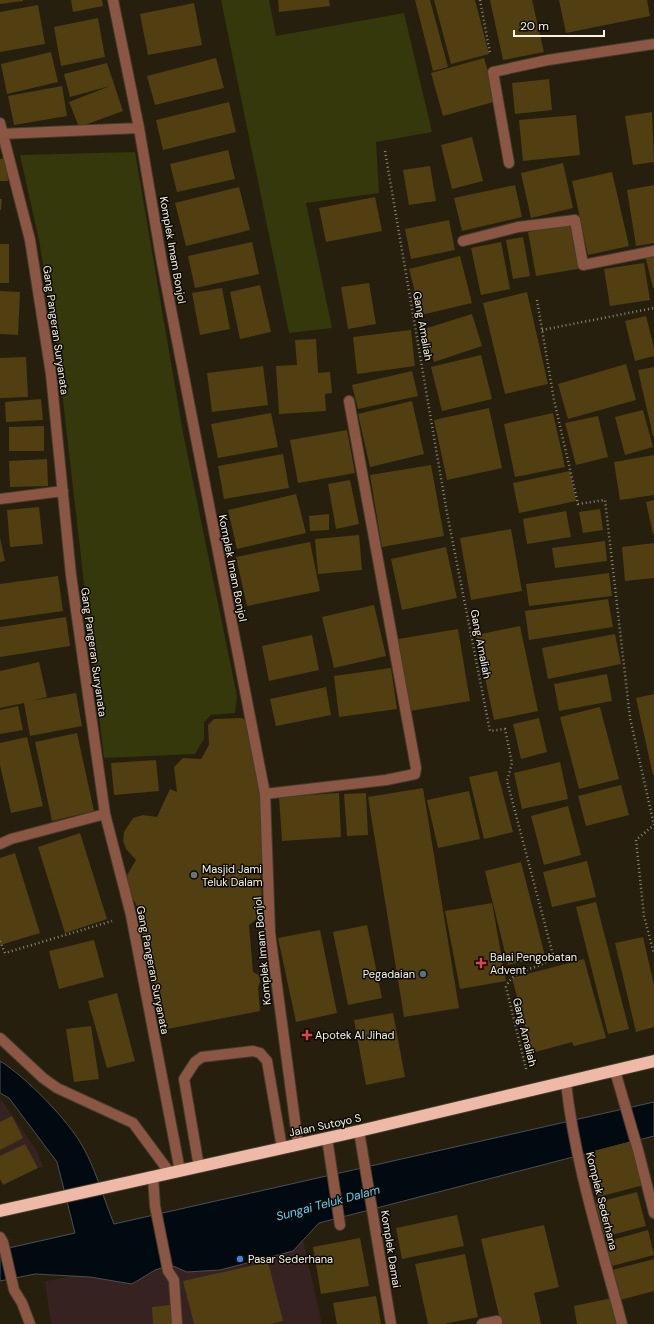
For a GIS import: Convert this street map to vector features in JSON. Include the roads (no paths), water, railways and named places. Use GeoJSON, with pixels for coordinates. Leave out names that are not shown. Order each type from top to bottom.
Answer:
{"type":"FeatureCollection","features":[{"type":"Feature","properties":{"kind":"highway","name":"Jalan Sutoyo S"},"geometry":{"type":"LineString","coordinates":[[0,1211],[359,1131],[654,1062]]}},
{"type":"Feature","properties":{"kind":"street","name":"Komplek Imam Bonjol"},"geometry":{"type":"LineString","coordinates":[[113,0],[139,128],[162,263],[265,794],[270,933],[298,1144]]}},
{"type":"Feature","properties":{"kind":"street"},"geometry":{"type":"LineString","coordinates":[[509,163],[493,72],[548,60],[654,44]]}},
{"type":"Feature","properties":{"kind":"street","name":"Gang Pangeran Suryanata"},"geometry":{"type":"LineString","coordinates":[[0,123],[1,134],[30,240],[51,374],[71,575],[105,814],[131,915],[175,1172]]}},
{"type":"Feature","properties":{"kind":"street"},"geometry":{"type":"LineString","coordinates":[[1,134],[139,128]]}},
{"type":"Feature","properties":{"kind":"street"},"geometry":{"type":"LineString","coordinates":[[463,241],[518,227],[575,220],[583,265],[654,251]]}},
{"type":"Feature","properties":{"kind":"street"},"geometry":{"type":"LineString","coordinates":[[265,794],[386,780],[415,774],[416,768],[349,401]]}},
{"type":"Feature","properties":{"kind":"street"},"geometry":{"type":"LineString","coordinates":[[0,498],[63,491]]}},
{"type":"Feature","properties":{"kind":"street"},"geometry":{"type":"LineString","coordinates":[[0,844],[11,839],[105,814]]}},
{"type":"Feature","properties":{"kind":"street"},"geometry":{"type":"LineString","coordinates":[[0,1038],[43,1078],[57,1088],[133,1123],[175,1172]]}},
{"type":"Feature","properties":{"kind":"street"},"geometry":{"type":"LineString","coordinates":[[200,1167],[184,1079],[195,1062],[202,1057],[253,1051],[262,1055],[267,1061],[282,1148]]}},
{"type":"Feature","properties":{"kind":"street"},"geometry":{"type":"LineString","coordinates":[[615,1071],[626,1104],[654,1213]]}},
{"type":"Feature","properties":{"kind":"street","name":"Komplek Sederhana"},"geometry":{"type":"LineString","coordinates":[[566,1083],[569,1114],[580,1165],[622,1324]]}},
{"type":"Feature","properties":{"kind":"street","name":"Komplek Damai"},"geometry":{"type":"LineString","coordinates":[[359,1131],[391,1324]]}},
{"type":"Feature","properties":{"kind":"street"},"geometry":{"type":"LineString","coordinates":[[327,1138],[340,1225]]}},
{"type":"Feature","properties":{"kind":"street"},"geometry":{"type":"LineString","coordinates":[[153,1177],[155,1206],[168,1271],[174,1280],[177,1324]]}},
{"type":"Feature","properties":{"kind":"street"},"geometry":{"type":"LineString","coordinates":[[2,1240],[14,1290],[22,1303],[30,1324]]}},
{"type":"Feature","properties":{"kind":"street"},"geometry":{"type":"LineString","coordinates":[[482,1324],[497,1321],[497,1324]]}},
{"type":"Feature","properties":{"kind":"water","name":"Sungai Teluk Dalam"},"geometry":{"type":"Polygon","coordinates":[[[0,1061],[34,1088],[57,1112],[76,1136],[92,1165],[114,1224],[654,1102],[654,1136],[319,1223],[293,1251],[220,1270],[187,1272],[171,1265],[155,1270],[132,1284],[90,1277],[35,1274],[0,1281],[0,1250],[75,1233],[57,1162],[9,1098],[0,1093],[0,1061]]]}},
{"type":"Feature","properties":{"kind":"place","name":"Masjid Jami Teluk Dalam"},"geometry":{"type":"Point","coordinates":[194,875]}},
{"type":"Feature","properties":{"kind":"place","name":"Balai Pengobatan Advent"},"geometry":{"type":"Point","coordinates":[481,963]}},
{"type":"Feature","properties":{"kind":"place","name":"Pegadaian"},"geometry":{"type":"Point","coordinates":[423,974]}},
{"type":"Feature","properties":{"kind":"place","name":"Apotek Al Jihad"},"geometry":{"type":"Point","coordinates":[307,1035]}},
{"type":"Feature","properties":{"kind":"place","name":"Pasar Sederhana"},"geometry":{"type":"Point","coordinates":[240,1259]}}]}
